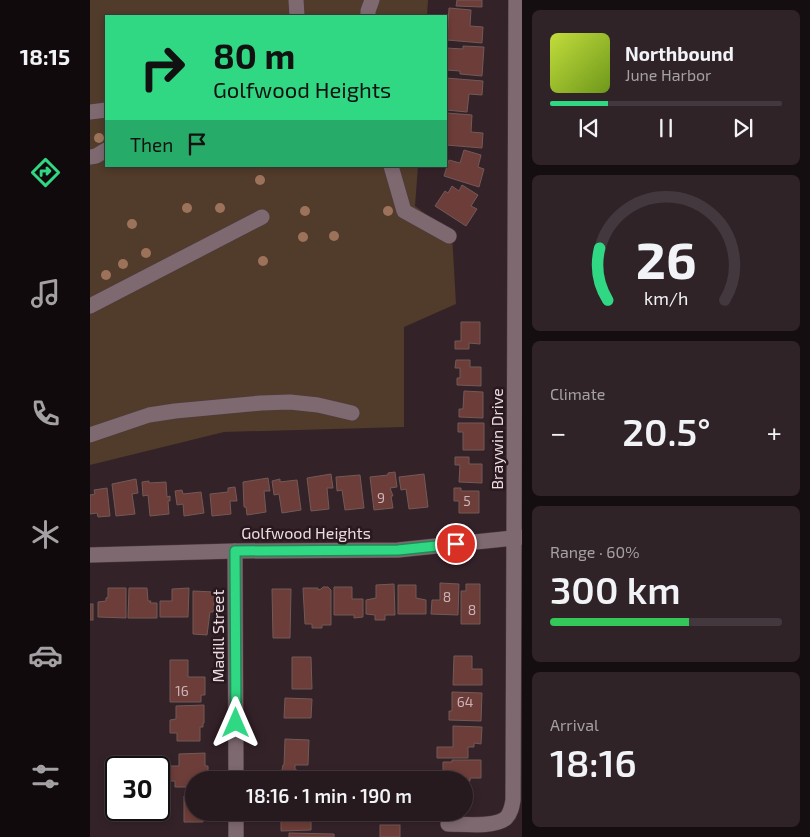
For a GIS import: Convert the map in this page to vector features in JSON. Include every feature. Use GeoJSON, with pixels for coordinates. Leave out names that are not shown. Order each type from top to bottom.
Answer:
{"type":"FeatureCollection","features":[{"type":"Feature","properties":{"kind":"street"},"geometry":{"type":"LineString","coordinates":[[296,0],[297,15]]}},
{"type":"Feature","properties":{"kind":"street"},"geometry":{"type":"LineString","coordinates":[[368,15],[372,0]]}},
{"type":"Feature","properties":{"kind":"street","name":"Braywin Drive"},"geometry":{"type":"LineString","coordinates":[[448,824],[492,824],[501,821],[507,817],[513,800],[518,537],[516,0]]}},
{"type":"Feature","properties":{"kind":"street"},"geometry":{"type":"LineString","coordinates":[[90,112],[105,110]]}},
{"type":"Feature","properties":{"kind":"street"},"geometry":{"type":"LineString","coordinates":[[90,158],[105,151]]}},
{"type":"Feature","properties":{"kind":"street"},"geometry":{"type":"LineString","coordinates":[[390,167],[404,211],[449,236]]}},
{"type":"Feature","properties":{"kind":"street"},"geometry":{"type":"LineString","coordinates":[[90,306],[262,217]]}},
{"type":"Feature","properties":{"kind":"street"},"geometry":{"type":"LineString","coordinates":[[90,434],[149,415],[175,410],[261,403],[290,402],[318,405],[352,413]]}},
{"type":"Feature","properties":{"kind":"street","name":"Golfwood Heights"},"geometry":{"type":"LineString","coordinates":[[90,555],[235,551],[398,550],[518,537]]}},
{"type":"Feature","properties":{"kind":"street","name":"Madill Street"},"geometry":{"type":"LineString","coordinates":[[235,551],[236,771]]}},
{"type":"Feature","properties":{"kind":"street"},"geometry":{"type":"LineString","coordinates":[[236,821],[236,837]]}},
{"type":"Feature","properties":{"kind":"shaded area"},"geometry":{"type":"Polygon","coordinates":[[[90,0],[428,0],[427,15],[105,15],[105,167],[418,167],[415,206],[452,234],[456,304],[404,327],[404,427],[224,432],[90,465],[90,0]]]}},
{"type":"Feature","properties":{"kind":"building"},"geometry":{"type":"Polygon","coordinates":[[[457,0],[482,0],[482,7],[456,6],[457,0]]]}},
{"type":"Feature","properties":{"kind":"building"},"geometry":{"type":"Polygon","coordinates":[[[449,8],[471,10],[470,26],[483,27],[482,43],[447,40],[449,8]]]}},
{"type":"Feature","properties":{"kind":"building"},"geometry":{"type":"Polygon","coordinates":[[[463,46],[484,47],[482,76],[460,74],[460,71],[447,70],[447,48],[463,49],[463,46]]]}},
{"type":"Feature","properties":{"kind":"building"},"geometry":{"type":"Polygon","coordinates":[[[447,78],[483,81],[482,95],[469,94],[467,112],[447,110],[447,78]]]}},
{"type":"Feature","properties":{"kind":"building"},"geometry":{"type":"Polygon","coordinates":[[[447,113],[472,115],[471,132],[483,133],[482,148],[447,145],[447,113]]]}},
{"type":"Feature","properties":{"kind":"building"},"geometry":{"type":"Polygon","coordinates":[[[464,150],[481,155],[478,167],[484,169],[479,187],[444,176],[449,160],[460,163],[464,150]]]}},
{"type":"Feature","properties":{"kind":"building"},"geometry":{"type":"Polygon","coordinates":[[[462,185],[478,195],[471,206],[477,209],[466,226],[435,206],[445,191],[448,193],[452,186],[459,191],[462,185]]]}},
{"type":"Feature","properties":{"kind":"building"},"geometry":{"type":"Polygon","coordinates":[[[461,322],[480,322],[480,344],[469,343],[469,349],[455,349],[455,341],[461,341],[461,322]]]}},
{"type":"Feature","properties":{"kind":"building"},"geometry":{"type":"Polygon","coordinates":[[[456,360],[470,360],[470,367],[481,367],[481,386],[457,385],[457,378],[460,378],[460,368],[455,368],[456,360]]]}},
{"type":"Feature","properties":{"kind":"building"},"geometry":{"type":"Polygon","coordinates":[[[464,391],[483,392],[483,418],[459,417],[459,409],[463,409],[464,391]]]}},
{"type":"Feature","properties":{"kind":"building"},"geometry":{"type":"Polygon","coordinates":[[[458,423],[484,423],[484,450],[463,450],[463,432],[458,432],[458,423]]]}},
{"type":"Feature","properties":{"kind":"building"},"geometry":{"type":"Polygon","coordinates":[[[455,457],[469,457],[469,464],[482,464],[482,483],[459,482],[460,465],[455,465],[455,457]]]}},
{"type":"Feature","properties":{"kind":"building"},"geometry":{"type":"Polygon","coordinates":[[[395,472],[397,487],[390,488],[393,496],[391,496],[393,508],[374,510],[370,477],[388,475],[388,473],[395,472]]]}},
{"type":"Feature","properties":{"kind":"building"},"geometry":{"type":"Polygon","coordinates":[[[331,474],[333,488],[327,488],[329,509],[311,511],[307,478],[331,474]]]}},
{"type":"Feature","properties":{"kind":"building"},"geometry":{"type":"Polygon","coordinates":[[[424,474],[428,507],[409,509],[406,489],[401,490],[399,477],[424,474]]]}},
{"type":"Feature","properties":{"kind":"building"},"geometry":{"type":"Polygon","coordinates":[[[360,475],[364,508],[345,510],[342,490],[337,491],[336,477],[360,475]]]}},
{"type":"Feature","properties":{"kind":"building"},"geometry":{"type":"Polygon","coordinates":[[[268,478],[270,491],[264,491],[266,512],[247,515],[246,507],[244,507],[243,482],[268,478]]]}},
{"type":"Feature","properties":{"kind":"building"},"geometry":{"type":"Polygon","coordinates":[[[136,479],[138,493],[132,494],[135,514],[116,516],[112,484],[136,479]]]}},
{"type":"Feature","properties":{"kind":"building"},"geometry":{"type":"Polygon","coordinates":[[[280,479],[280,482],[297,480],[301,510],[282,513],[279,494],[274,495],[272,481],[280,479]]]}},
{"type":"Feature","properties":{"kind":"building"},"geometry":{"type":"Polygon","coordinates":[[[149,481],[149,483],[166,482],[167,497],[170,496],[170,501],[168,501],[169,514],[150,516],[148,495],[143,496],[142,482],[149,481]]]}},
{"type":"Feature","properties":{"kind":"building"},"geometry":{"type":"Polygon","coordinates":[[[235,487],[237,501],[230,501],[231,514],[212,516],[210,494],[228,492],[228,488],[235,487]]]}},
{"type":"Feature","properties":{"kind":"building"},"geometry":{"type":"Polygon","coordinates":[[[107,488],[110,516],[98,517],[97,513],[90,514],[90,495],[95,494],[94,490],[107,488]]]}},
{"type":"Feature","properties":{"kind":"building"},"geometry":{"type":"Polygon","coordinates":[[[454,488],[461,488],[461,491],[479,491],[479,513],[459,513],[459,501],[454,501],[454,488]]]}},
{"type":"Feature","properties":{"kind":"building"},"geometry":{"type":"Polygon","coordinates":[[[182,490],[183,494],[201,492],[204,513],[184,516],[183,504],[177,505],[175,491],[182,490]]]}},
{"type":"Feature","properties":{"kind":"building"},"geometry":{"type":"Polygon","coordinates":[[[440,583],[459,584],[458,615],[431,614],[432,600],[440,600],[440,583]]]}},
{"type":"Feature","properties":{"kind":"building"},"geometry":{"type":"Polygon","coordinates":[[[394,584],[395,615],[385,615],[385,620],[375,620],[375,615],[366,614],[366,600],[376,598],[376,585],[394,584]]]}},
{"type":"Feature","properties":{"kind":"building"},"geometry":{"type":"Polygon","coordinates":[[[466,584],[480,584],[480,624],[461,624],[461,591],[466,591],[466,584]]]}},
{"type":"Feature","properties":{"kind":"building"},"geometry":{"type":"Polygon","coordinates":[[[398,585],[416,585],[416,598],[426,600],[426,614],[398,614],[398,585]]]}},
{"type":"Feature","properties":{"kind":"building"},"geometry":{"type":"Polygon","coordinates":[[[328,587],[331,590],[331,625],[322,625],[322,628],[312,628],[312,624],[305,624],[303,588],[318,588],[318,590],[328,587]]]}},
{"type":"Feature","properties":{"kind":"building"},"geometry":{"type":"Polygon","coordinates":[[[334,587],[352,587],[352,599],[363,599],[363,617],[354,618],[354,615],[334,615],[334,587]]]}},
{"type":"Feature","properties":{"kind":"building"},"geometry":{"type":"Polygon","coordinates":[[[108,588],[126,588],[126,618],[98,617],[98,602],[106,601],[108,588]]]}},
{"type":"Feature","properties":{"kind":"building"},"geometry":{"type":"Polygon","coordinates":[[[129,588],[147,588],[148,601],[151,601],[150,603],[157,603],[157,618],[128,618],[129,588]]]}},
{"type":"Feature","properties":{"kind":"building"},"geometry":{"type":"Polygon","coordinates":[[[189,588],[188,617],[160,617],[160,601],[172,601],[172,589],[189,588]]]}},
{"type":"Feature","properties":{"kind":"building"},"geometry":{"type":"Polygon","coordinates":[[[272,589],[291,589],[290,638],[273,638],[272,589]]]}},
{"type":"Feature","properties":{"kind":"building"},"geometry":{"type":"Polygon","coordinates":[[[193,591],[214,592],[214,608],[213,612],[210,612],[207,635],[193,634],[193,591]]]}},
{"type":"Feature","properties":{"kind":"building"},"geometry":{"type":"Polygon","coordinates":[[[90,604],[93,604],[93,620],[90,620],[90,604]]]}},
{"type":"Feature","properties":{"kind":"building"},"geometry":{"type":"Polygon","coordinates":[[[454,656],[472,656],[472,669],[482,669],[482,685],[453,685],[454,656]]]}},
{"type":"Feature","properties":{"kind":"building"},"geometry":{"type":"Polygon","coordinates":[[[292,657],[311,657],[312,689],[292,689],[292,657]]]}},
{"type":"Feature","properties":{"kind":"building"},"geometry":{"type":"Polygon","coordinates":[[[170,660],[188,660],[188,677],[205,677],[205,695],[201,695],[201,702],[170,702],[170,660]]]}},
{"type":"Feature","properties":{"kind":"building"},"geometry":{"type":"Polygon","coordinates":[[[452,692],[482,693],[481,721],[449,720],[449,711],[452,711],[452,692]]]}},
{"type":"Feature","properties":{"kind":"building"},"geometry":{"type":"Polygon","coordinates":[[[285,698],[312,699],[311,718],[284,718],[285,698]]]}},
{"type":"Feature","properties":{"kind":"building"},"geometry":{"type":"Polygon","coordinates":[[[204,705],[204,723],[203,727],[200,727],[200,741],[177,741],[177,733],[170,733],[170,720],[176,719],[176,706],[204,705]]]}},
{"type":"Feature","properties":{"kind":"building"},"geometry":{"type":"Polygon","coordinates":[[[453,726],[482,727],[481,744],[474,743],[474,747],[468,747],[468,758],[437,758],[437,747],[453,747],[453,726]]]}},
{"type":"Feature","properties":{"kind":"building"},"geometry":{"type":"Polygon","coordinates":[[[285,739],[309,740],[308,765],[295,765],[295,770],[297,771],[282,771],[285,739]]]}},
{"type":"Feature","properties":{"kind":"building"},"geometry":{"type":"Polygon","coordinates":[[[205,753],[205,766],[208,766],[208,771],[185,771],[185,787],[175,787],[175,781],[170,781],[170,766],[179,766],[179,754],[205,753]]]}},
{"type":"Feature","properties":{"kind":"building"},"geometry":{"type":"Polygon","coordinates":[[[452,760],[481,760],[481,778],[473,778],[473,771],[443,771],[443,762],[452,762],[452,760]]]}},
{"type":"Feature","properties":{"kind":"building"},"geometry":{"type":"Polygon","coordinates":[[[185,796],[185,821],[203,822],[184,822],[185,796]]]}},
{"type":"Feature","properties":{"kind":"building"},"geometry":{"type":"Polygon","coordinates":[[[281,821],[311,821],[311,830],[281,831],[281,821]]]}},
{"type":"Feature","properties":{"kind":"building"},"geometry":{"type":"Polygon","coordinates":[[[380,825],[400,825],[400,837],[380,837],[380,825]]]}},
{"type":"Feature","properties":{"kind":"building"},"geometry":{"type":"Polygon","coordinates":[[[289,833],[334,834],[334,837],[289,837],[289,833]]]}},
{"type":"Feature","properties":{"kind":"route"},"geometry":{"type":"LineString","coordinates":[[236,723],[235,551],[398,550],[456,544]]}}]}
